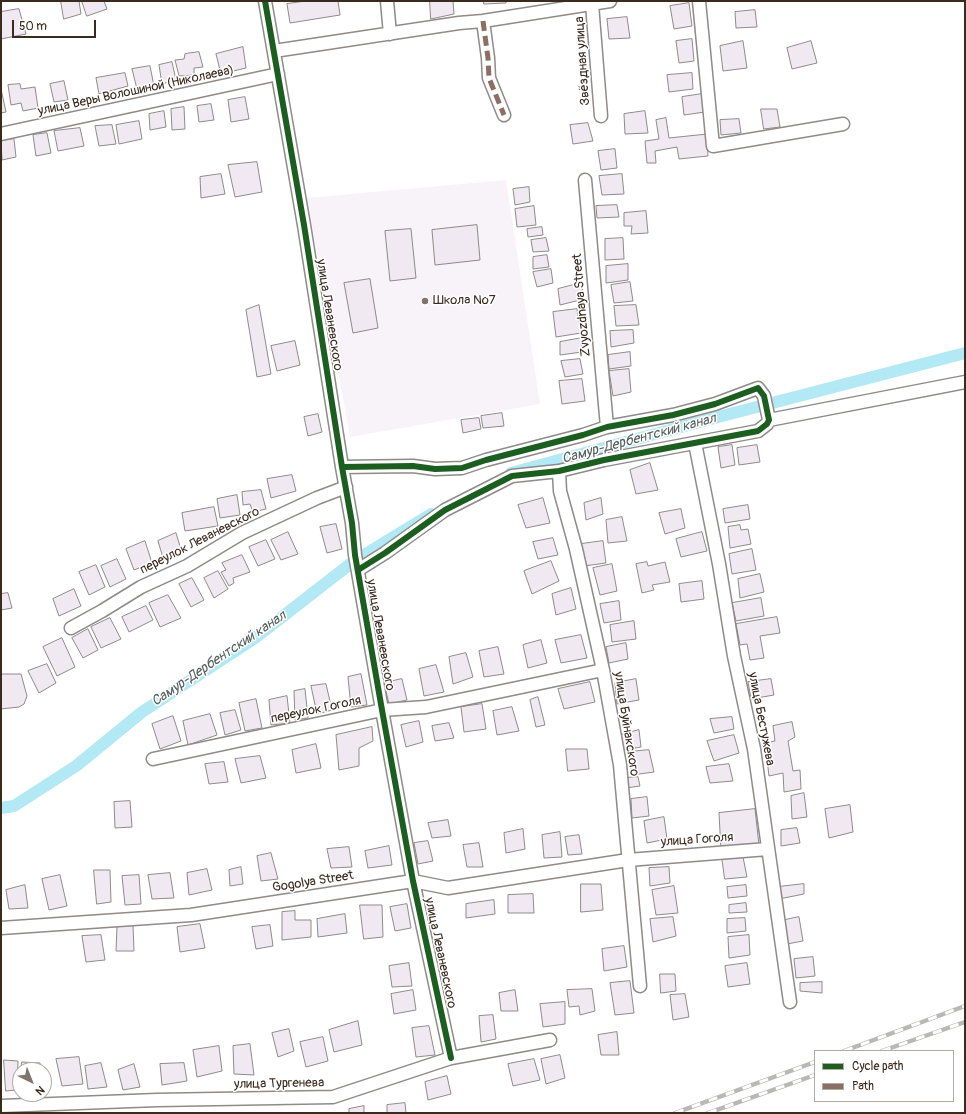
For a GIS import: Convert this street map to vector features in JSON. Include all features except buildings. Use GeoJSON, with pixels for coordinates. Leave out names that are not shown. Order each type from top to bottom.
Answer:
{"type":"FeatureCollection","features":[{"type":"Feature","properties":{"kind":"street","name":"улица Леваневского"},"geometry":{"type":"LineString","coordinates":[[265,1],[304,225],[352,523],[356,563],[413,881],[451,1058]]}},
{"type":"Feature","properties":{"kind":"street"},"geometry":{"type":"LineString","coordinates":[[387,1],[390,34]]}},
{"type":"Feature","properties":{"kind":"street"},"geometry":{"type":"LineString","coordinates":[[274,51],[610,1]]}},
{"type":"Feature","properties":{"kind":"street"},"geometry":{"type":"LineString","coordinates":[[699,1],[713,146],[843,124]]}},
{"type":"Feature","properties":{"kind":"street","name":"Звёздная улица"},"geometry":{"type":"LineString","coordinates":[[592,4],[601,116]]}},
{"type":"Feature","properties":{"kind":"street"},"geometry":{"type":"LineString","coordinates":[[482,21],[488,58],[489,78],[504,115]]}},
{"type":"Feature","properties":{"kind":"street","name":"улица Веры Волошиной (Николаева)"},"geometry":{"type":"LineString","coordinates":[[1,134],[278,74]]}},
{"type":"Feature","properties":{"kind":"street","name":"Zvyozdnaya Street"},"geometry":{"type":"LineString","coordinates":[[585,180],[607,426]]}},
{"type":"Feature","properties":{"kind":"street"},"geometry":{"type":"LineString","coordinates":[[768,417],[965,382]]}},
{"type":"Feature","properties":{"kind":"street"},"geometry":{"type":"LineString","coordinates":[[342,467],[413,466],[435,469],[462,468],[494,458],[583,435],[607,426],[673,415],[715,404],[758,388],[764,396],[768,417],[767,424],[758,431],[604,460],[559,471],[512,476],[445,510],[386,553],[356,563]]}},
{"type":"Feature","properties":{"kind":"street","name":"улица Бестужева"},"geometry":{"type":"LineString","coordinates":[[695,443],[719,564],[734,656],[754,749],[790,1002]]}},
{"type":"Feature","properties":{"kind":"street","name":"улица Буйнакского"},"geometry":{"type":"LineString","coordinates":[[559,471],[560,491],[576,548],[603,670],[620,765],[640,986]]}},
{"type":"Feature","properties":{"kind":"street","name":"переулок Леваневского"},"geometry":{"type":"LineString","coordinates":[[71,628],[141,586],[187,566],[242,533],[317,498],[346,487]]}},
{"type":"Feature","properties":{"kind":"street","name":"переулок Гоголя"},"geometry":{"type":"LineString","coordinates":[[153,759],[382,710],[426,707],[603,670]]}},
{"type":"Feature","properties":{"kind":"street","name":"улица Гоголя"},"geometry":{"type":"LineString","coordinates":[[628,860],[768,849]]}},
{"type":"Feature","properties":{"kind":"street","name":"Gogolya Street"},"geometry":{"type":"LineString","coordinates":[[1,928],[191,915],[413,881],[448,888],[628,860]]}},
{"type":"Feature","properties":{"kind":"street","name":"улица Тургенева"},"geometry":{"type":"LineString","coordinates":[[1,1106],[157,1100],[333,1097],[451,1058],[550,1040]]}},
{"type":"Feature","properties":{"kind":"shaded area","name":"Школа №7"},"geometry":{"type":"Polygon","coordinates":[[[506,180],[540,404],[350,437],[307,198],[506,180]]]}},
{"type":"Feature","properties":{"kind":"waterway","name":"Самур-Дербентский канал"},"geometry":{"type":"LineString","coordinates":[[511,473],[718,417],[965,353]]}},
{"type":"Feature","properties":{"kind":"waterway","name":"Самур-Дербентский канал"},"geometry":{"type":"LineString","coordinates":[[1,808],[14,806],[76,766],[142,712],[255,638],[354,561],[431,514]]}},
{"type":"Feature","properties":{"kind":"railway"},"geometry":{"type":"LineString","coordinates":[[847,1050],[965,1006]]}},
{"type":"Feature","properties":{"kind":"railway"},"geometry":{"type":"LineString","coordinates":[[885,1050],[965,1022]]}},
{"type":"Feature","properties":{"kind":"railway"},"geometry":{"type":"LineString","coordinates":[[675,1113],[814,1062]]}},
{"type":"Feature","properties":{"kind":"railway"},"geometry":{"type":"LineString","coordinates":[[708,1113],[814,1075]]}},
{"type":"Feature","properties":{"kind":"marked path"},"geometry":{"type":"LineString","coordinates":[[483,21],[489,78],[504,115]]}},
{"type":"Feature","properties":{"kind":"cycle path"},"geometry":{"type":"LineString","coordinates":[[265,1],[304,225],[352,523],[355,555],[382,710],[413,881],[451,1058]]}},
{"type":"Feature","properties":{"kind":"cycle path"},"geometry":{"type":"LineString","coordinates":[[342,467],[413,466],[435,469],[462,468],[607,427],[673,415],[715,404],[758,388],[764,396],[769,420],[767,424],[758,431],[604,460],[559,471],[512,476],[445,510],[385,553],[358,570]]}},
{"type":"Feature","properties":{"kind":"place","name":"Школа №7"},"geometry":{"type":"Point","coordinates":[425,301]}}]}
